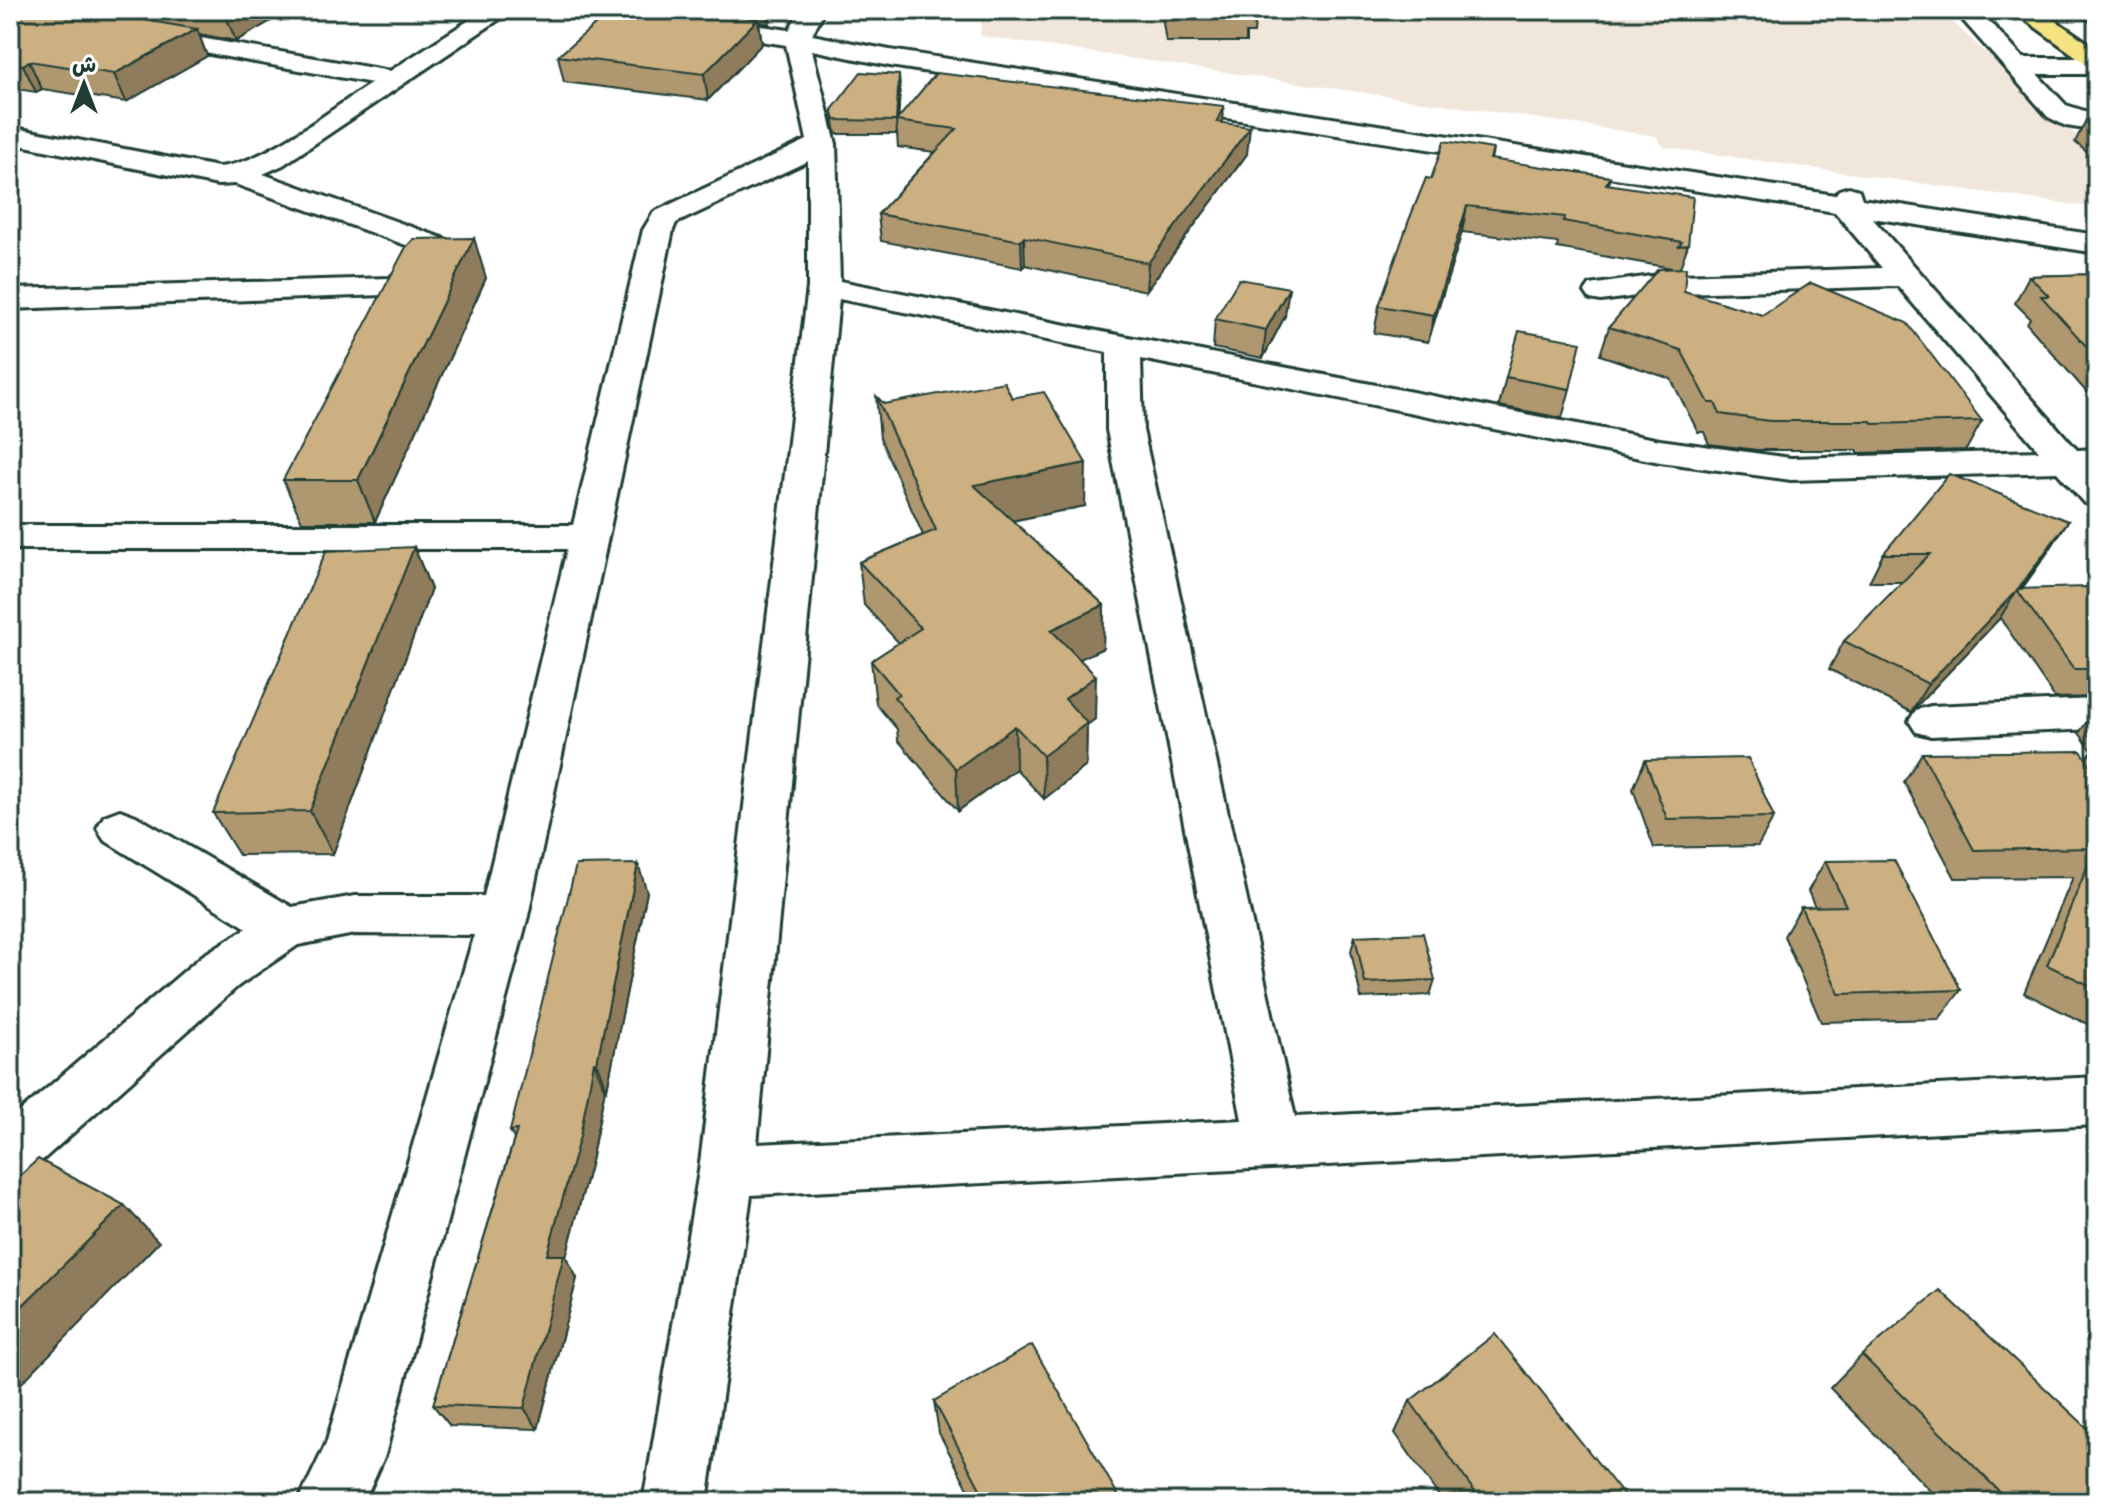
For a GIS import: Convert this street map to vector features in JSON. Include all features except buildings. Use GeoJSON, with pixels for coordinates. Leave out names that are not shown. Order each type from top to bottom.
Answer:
{"type":"FeatureCollection","features":[{"type":"Feature","properties":{"kind":"highway"},"geometry":{"type":"LineString","coordinates":[[2024,10],[2097,60]]}},
{"type":"Feature","properties":{"kind":"highway"},"geometry":{"type":"LineString","coordinates":[[2091,10],[2097,14]]}},
{"type":"Feature","properties":{"kind":"street"},"geometry":{"type":"LineString","coordinates":[[238,175],[273,159],[501,10]]}},
{"type":"Feature","properties":{"kind":"street"},"geometry":{"type":"LineString","coordinates":[[607,10],[805,24],[890,58],[1849,196],[2097,221]]}},
{"type":"Feature","properties":{"kind":"street"},"geometry":{"type":"LineString","coordinates":[[1966,10],[2057,111],[2076,120],[2097,123]]}},
{"type":"Feature","properties":{"kind":"street"},"geometry":{"type":"LineString","coordinates":[[675,1502],[727,1171],[824,287],[822,144],[805,24]]}},
{"type":"Feature","properties":{"kind":"street"},"geometry":{"type":"LineString","coordinates":[[117,30],[393,79]]}},
{"type":"Feature","properties":{"kind":"street"},"geometry":{"type":"LineString","coordinates":[[2017,66],[2097,66]]}},
{"type":"Feature","properties":{"kind":"street"},"geometry":{"type":"LineString","coordinates":[[10,135],[199,173],[238,175],[437,246],[399,287],[10,299]]}},
{"type":"Feature","properties":{"kind":"street"},"geometry":{"type":"LineString","coordinates":[[330,1502],[354,1455],[504,916],[658,230],[664,218],[822,144]]}},
{"type":"Feature","properties":{"kind":"street"},"geometry":{"type":"LineString","coordinates":[[1849,196],[2097,244]]}},
{"type":"Feature","properties":{"kind":"street"},"geometry":{"type":"LineString","coordinates":[[1849,196],[1908,276],[2084,460],[2097,495]]}},
{"type":"Feature","properties":{"kind":"street"},"geometry":{"type":"LineString","coordinates":[[1601,292],[1651,285],[1908,276]]}},
{"type":"Feature","properties":{"kind":"street"},"geometry":{"type":"LineString","coordinates":[[824,287],[1660,451],[1745,464],[1791,469],[2084,460]]}},
{"type":"Feature","properties":{"kind":"street"},"geometry":{"type":"LineString","coordinates":[[1124,346],[1125,430],[1274,1143]]}},
{"type":"Feature","properties":{"kind":"street"},"geometry":{"type":"LineString","coordinates":[[10,537],[589,537]]}},
{"type":"Feature","properties":{"kind":"street"},"geometry":{"type":"LineString","coordinates":[[1931,721],[2097,714]]}},
{"type":"Feature","properties":{"kind":"street"},"geometry":{"type":"LineString","coordinates":[[120,828],[286,928]]}},
{"type":"Feature","properties":{"kind":"street"},"geometry":{"type":"LineString","coordinates":[[10,1154],[220,971],[286,928],[355,915],[504,916]]}},
{"type":"Feature","properties":{"kind":"street"},"geometry":{"type":"LineString","coordinates":[[727,1171],[2097,1101]]}},
{"type":"Feature","properties":{"kind":"shaded area"},"geometry":{"type":"Polygon","coordinates":[[[982,10],[1939,10],[2097,154],[2097,208],[1663,147],[1656,136],[980,36],[982,10]]]}}]}
